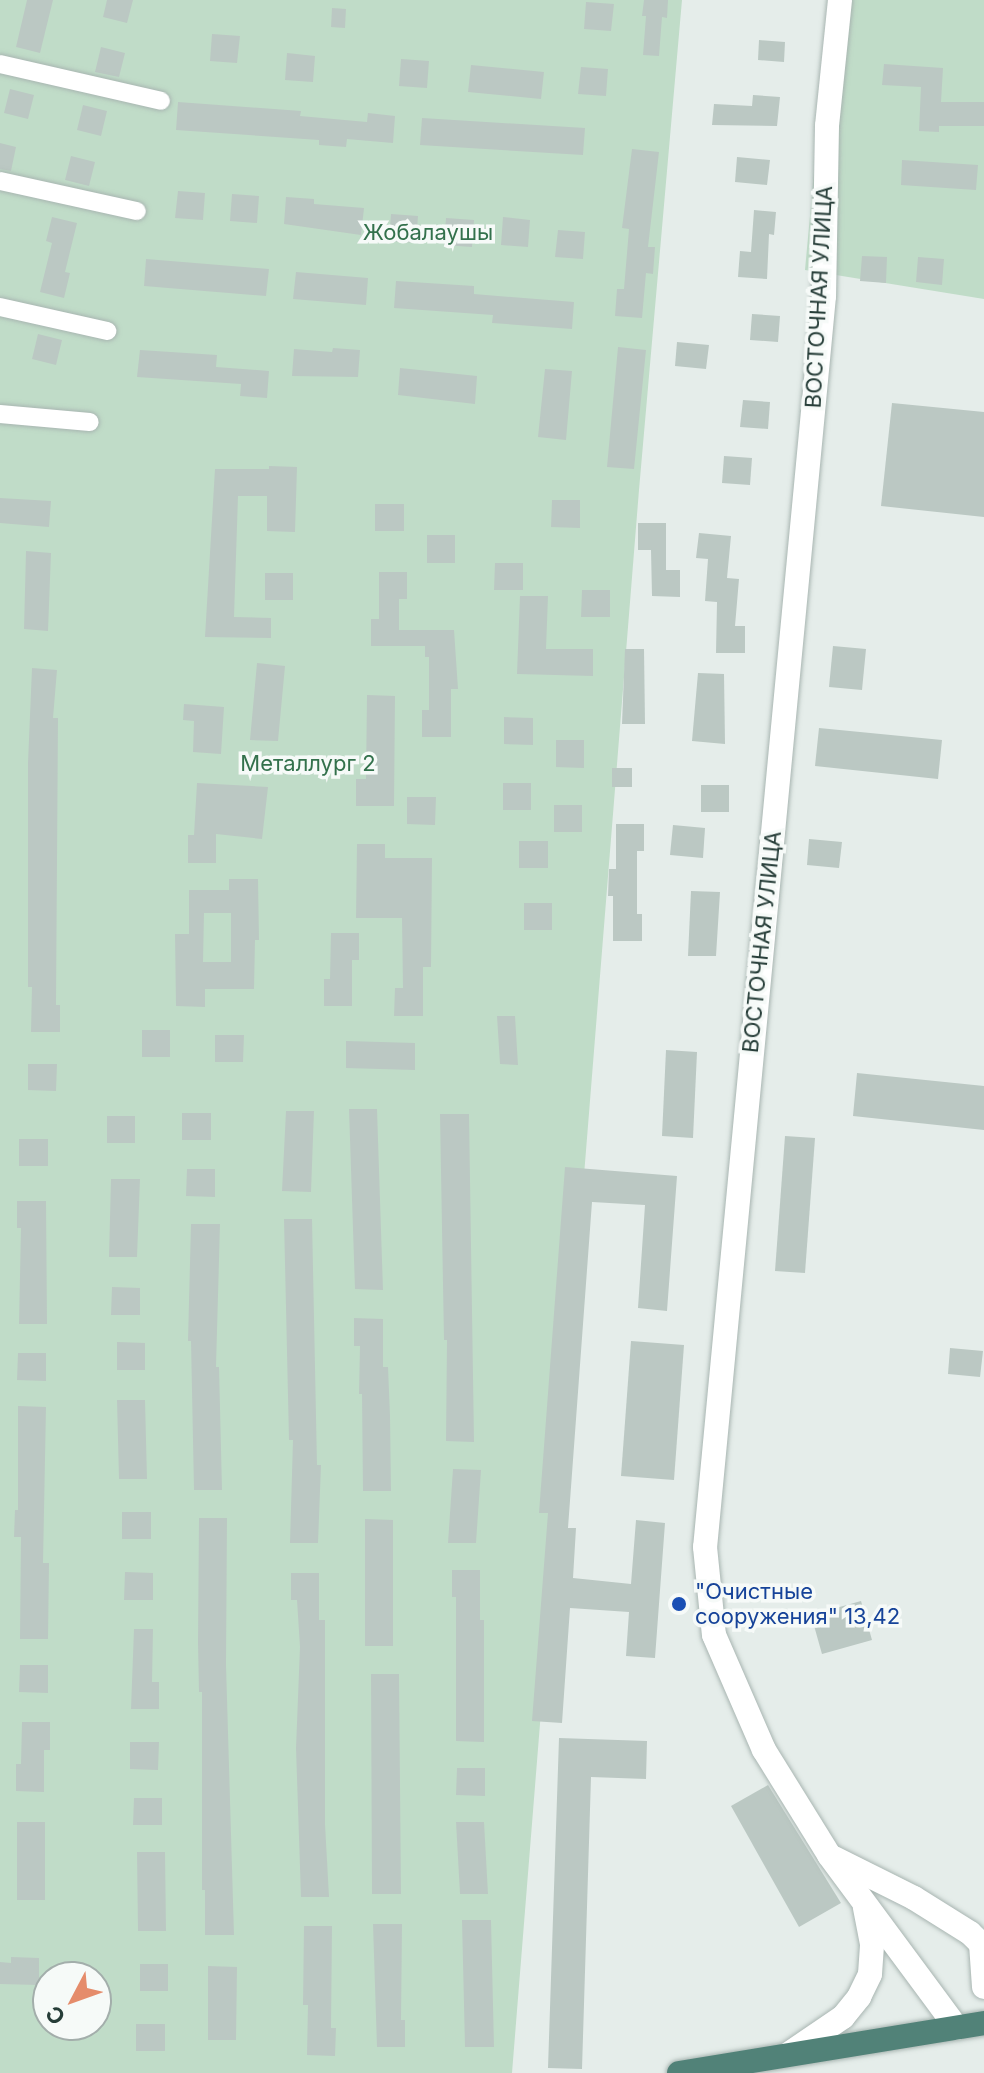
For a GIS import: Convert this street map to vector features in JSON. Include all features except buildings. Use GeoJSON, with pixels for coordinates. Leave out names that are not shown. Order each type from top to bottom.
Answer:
{"type":"FeatureCollection","features":[{"type":"Feature","properties":{"kind":"highway"},"geometry":{"type":"LineString","coordinates":[[679,2073],[984,2023]]}},
{"type":"Feature","properties":{"kind":"main road","name":"ВОСТОЧНАЯ УЛИЦА"},"geometry":{"type":"LineString","coordinates":[[840,0],[827,126],[824,296],[705,1547],[714,1635],[726,1671],[764,1750],[829,1855],[957,2028]]}},
{"type":"Feature","properties":{"kind":"main road"},"geometry":{"type":"LineString","coordinates":[[829,1855],[957,1923],[982,1944],[984,1987]]}},
{"type":"Feature","properties":{"kind":"main road"},"geometry":{"type":"LineString","coordinates":[[790,2053],[843,2017],[870,1974],[872,1944],[864,1901]]}},
{"type":"Feature","properties":{"kind":"street"},"geometry":{"type":"LineString","coordinates":[[0,64],[161,101]]}},
{"type":"Feature","properties":{"kind":"street"},"geometry":{"type":"LineString","coordinates":[[0,181],[137,211]]}},
{"type":"Feature","properties":{"kind":"street"},"geometry":{"type":"LineString","coordinates":[[0,307],[107,331]]}},
{"type":"Feature","properties":{"kind":"street"},"geometry":{"type":"LineString","coordinates":[[0,414],[90,422]]}},
{"type":"Feature","properties":{"kind":"green space","name":"Металлург 2"},"geometry":{"type":"Polygon","coordinates":[[[0,0],[682,0],[639,490],[512,2073],[0,2073],[0,0]]]}},
{"type":"Feature","properties":{"kind":"green space"},"geometry":{"type":"Polygon","coordinates":[[[830,0],[984,0],[984,299],[805,270],[830,0]]]}},
{"type":"Feature","properties":{"kind":"place","name":"\"Очистные сооружения\" 13,42"},"geometry":{"type":"Point","coordinates":[679,1604]}},
{"type":"Feature","properties":{"kind":"park label","name":"Жобалаушы"},"geometry":{"type":"Point","coordinates":[428,233]}}]}
